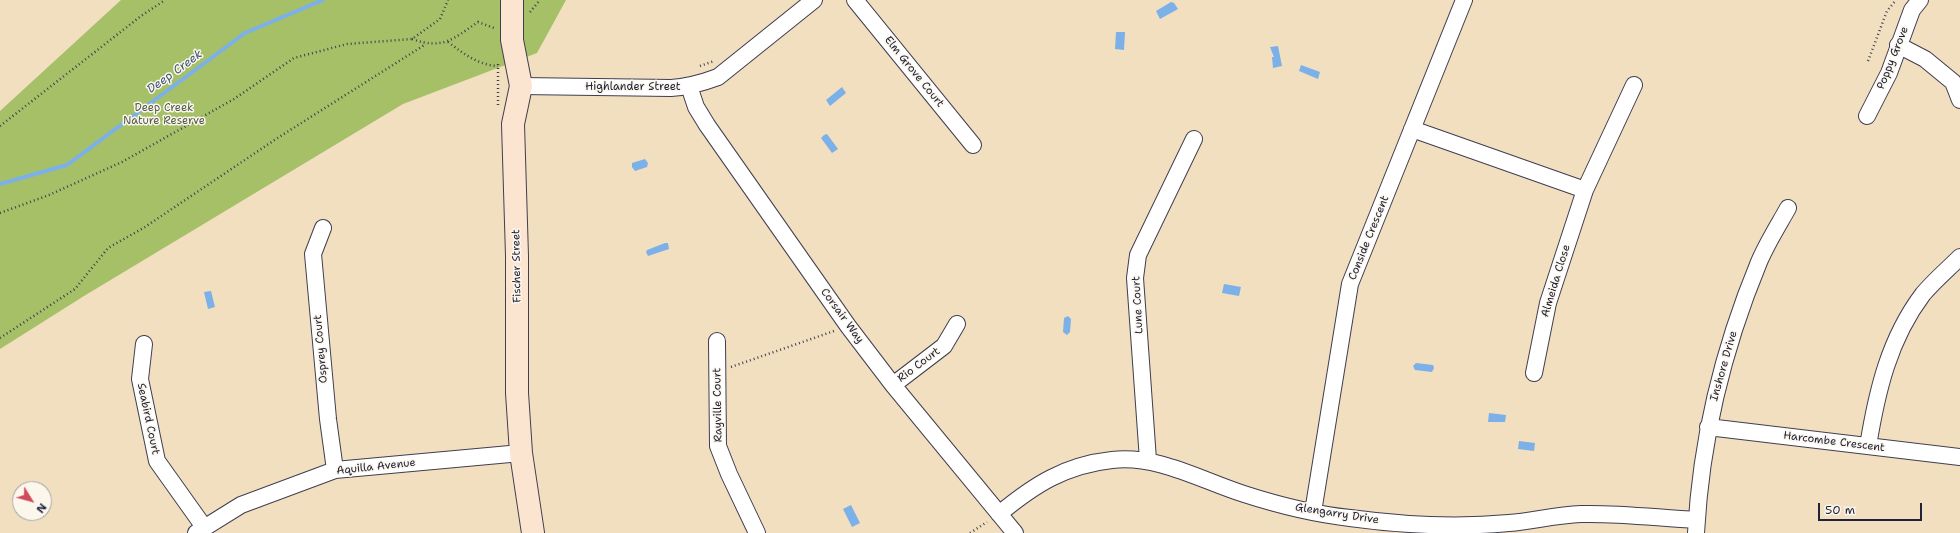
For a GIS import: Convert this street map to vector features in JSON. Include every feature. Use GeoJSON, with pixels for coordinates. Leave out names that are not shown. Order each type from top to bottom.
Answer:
{"type":"FeatureCollection","features":[{"type":"Feature","properties":{"kind":"street","name":"Fischer Street"},"geometry":{"type":"LineString","coordinates":[[512,0],[512,40],[521,86],[513,124],[517,256],[517,394],[521,453],[533,533]]}},
{"type":"Feature","properties":{"kind":"street","name":"Highlander Street"},"geometry":{"type":"LineString","coordinates":[[521,86],[671,88],[688,86],[718,77],[814,0]]}},
{"type":"Feature","properties":{"kind":"street","name":"Elm Grove Court"},"geometry":{"type":"LineString","coordinates":[[855,0],[973,144]]}},
{"type":"Feature","properties":{"kind":"street","name":"Conside Crescent"},"geometry":{"type":"LineString","coordinates":[[1313,512],[1350,284],[1464,0]]}},
{"type":"Feature","properties":{"kind":"street","name":"Poppy Grove"},"geometry":{"type":"LineString","coordinates":[[1867,116],[1889,73],[1912,10],[1920,0]]}},
{"type":"Feature","properties":{"kind":"street"},"geometry":{"type":"LineString","coordinates":[[1898,45],[1925,59],[1953,82],[1960,100]]}},
{"type":"Feature","properties":{"kind":"street","name":"Corsair Way"},"geometry":{"type":"LineString","coordinates":[[688,86],[696,107],[707,126],[848,326],[892,384],[1015,533]]}},
{"type":"Feature","properties":{"kind":"street","name":"Almeida Close"},"geometry":{"type":"LineString","coordinates":[[1534,373],[1548,302],[1585,190],[1634,86]]}},
{"type":"Feature","properties":{"kind":"street"},"geometry":{"type":"LineString","coordinates":[[1412,129],[1585,190]]}},
{"type":"Feature","properties":{"kind":"street","name":"Lune Court"},"geometry":{"type":"LineString","coordinates":[[1148,460],[1135,278],[1138,255],[1194,139]]}},
{"type":"Feature","properties":{"kind":"street","name":"Inshore Drive"},"geometry":{"type":"LineString","coordinates":[[1696,527],[1708,427],[1715,392],[1735,328],[1759,261],[1788,208]]}},
{"type":"Feature","properties":{"kind":"street","name":"Osprey Court"},"geometry":{"type":"LineString","coordinates":[[323,228],[313,254],[328,419],[336,470]]}},
{"type":"Feature","properties":{"kind":"street"},"geometry":{"type":"LineString","coordinates":[[1868,446],[1875,404],[1884,368],[1902,327],[1924,293],[1960,257]]}},
{"type":"Feature","properties":{"kind":"street","name":"Rio Court"},"geometry":{"type":"LineString","coordinates":[[892,384],[944,346],[957,324]]}},
{"type":"Feature","properties":{"kind":"street","name":"Rayville Court"},"geometry":{"type":"LineString","coordinates":[[717,341],[718,446],[729,474],[757,533]]}},
{"type":"Feature","properties":{"kind":"street","name":"Seabird Court"},"geometry":{"type":"LineString","coordinates":[[144,344],[140,379],[157,461],[200,530]]}},
{"type":"Feature","properties":{"kind":"street","name":"Harcombe Crescent"},"geometry":{"type":"LineString","coordinates":[[1708,427],[1960,457]]}},
{"type":"Feature","properties":{"kind":"street","name":"Aquilla Avenue"},"geometry":{"type":"LineString","coordinates":[[200,530],[241,505],[336,470],[521,453]]}},
{"type":"Feature","properties":{"kind":"street","name":"Glengarry Drive"},"geometry":{"type":"LineString","coordinates":[[999,514],[1035,486],[1060,473],[1094,463],[1112,460],[1148,460],[1243,494],[1313,512],[1349,518],[1398,523],[1510,528],[1580,514],[1610,514],[1696,527]]}},
{"type":"Feature","properties":{"kind":"path"},"geometry":{"type":"LineString","coordinates":[[0,126],[129,25],[165,0]]}},
{"type":"Feature","properties":{"kind":"path"},"geometry":{"type":"LineString","coordinates":[[412,39],[440,19],[448,0]]}},
{"type":"Feature","properties":{"kind":"path"},"geometry":{"type":"LineString","coordinates":[[530,12],[540,0]]}},
{"type":"Feature","properties":{"kind":"path"},"geometry":{"type":"LineString","coordinates":[[1868,61],[1887,11],[1896,0]]}},
{"type":"Feature","properties":{"kind":"path"},"geometry":{"type":"LineString","coordinates":[[0,213],[50,195],[122,162],[234,99],[294,58],[347,44],[412,39],[426,44],[448,42],[478,22],[497,29],[497,22]]}},
{"type":"Feature","properties":{"kind":"path"},"geometry":{"type":"LineString","coordinates":[[448,42],[464,54],[485,66],[498,66]]}},
{"type":"Feature","properties":{"kind":"path"},"geometry":{"type":"LineString","coordinates":[[0,338],[76,290],[108,248],[145,227],[276,139],[426,44]]}},
{"type":"Feature","properties":{"kind":"path"},"geometry":{"type":"LineString","coordinates":[[697,67],[717,59]]}},
{"type":"Feature","properties":{"kind":"path"},"geometry":{"type":"LineString","coordinates":[[498,61],[498,111]]}},
{"type":"Feature","properties":{"kind":"path"},"geometry":{"type":"LineString","coordinates":[[717,372],[848,326]]}},
{"type":"Feature","properties":{"kind":"path"},"geometry":{"type":"LineString","coordinates":[[970,533],[999,514]]}},
{"type":"Feature","properties":{"kind":"green space","name":"Deep Creek Nature Reserve"},"geometry":{"type":"Polygon","coordinates":[[[121,0],[566,0],[537,53],[403,104],[84,296],[0,349],[0,111],[121,0]]]}},
{"type":"Feature","properties":{"kind":"water"},"geometry":{"type":"Polygon","coordinates":[[[1171,2],[1174,3],[1178,9],[1160,19],[1156,11],[1171,2]]]}},
{"type":"Feature","properties":{"kind":"water"},"geometry":{"type":"Polygon","coordinates":[[[1116,32],[1125,32],[1124,50],[1115,49],[1116,32]]]}},
{"type":"Feature","properties":{"kind":"water"},"geometry":{"type":"Polygon","coordinates":[[[1278,46],[1282,66],[1273,68],[1272,57],[1274,57],[1270,47],[1278,46]]]}},
{"type":"Feature","properties":{"kind":"water"},"geometry":{"type":"Polygon","coordinates":[[[1301,65],[1320,72],[1318,79],[1299,71],[1301,65]]]}},
{"type":"Feature","properties":{"kind":"water"},"geometry":{"type":"Polygon","coordinates":[[[842,87],[846,93],[830,106],[826,100],[842,87]]]}},
{"type":"Feature","properties":{"kind":"water"},"geometry":{"type":"Polygon","coordinates":[[[827,134],[838,149],[832,153],[821,138],[827,134]]]}},
{"type":"Feature","properties":{"kind":"water"},"geometry":{"type":"Polygon","coordinates":[[[645,159],[648,163],[647,167],[635,171],[632,167],[632,163],[645,159]]]}},
{"type":"Feature","properties":{"kind":"water"},"geometry":{"type":"Polygon","coordinates":[[[668,243],[669,249],[648,256],[646,252],[647,250],[668,243]]]}},
{"type":"Feature","properties":{"kind":"water"},"geometry":{"type":"Polygon","coordinates":[[[1224,284],[1241,287],[1239,296],[1222,293],[1224,284]]]}},
{"type":"Feature","properties":{"kind":"water"},"geometry":{"type":"Polygon","coordinates":[[[211,291],[215,307],[208,309],[204,292],[211,291]]]}},
{"type":"Feature","properties":{"kind":"water"},"geometry":{"type":"Polygon","coordinates":[[[1068,316],[1071,319],[1070,332],[1067,335],[1063,332],[1064,318],[1068,316]]]}},
{"type":"Feature","properties":{"kind":"water"},"geometry":{"type":"Polygon","coordinates":[[[1416,363],[1433,365],[1434,368],[1432,372],[1415,370],[1413,366],[1416,363]]]}},
{"type":"Feature","properties":{"kind":"water"},"geometry":{"type":"Polygon","coordinates":[[[1489,413],[1506,415],[1505,422],[1488,422],[1489,413]]]}},
{"type":"Feature","properties":{"kind":"water"},"geometry":{"type":"Polygon","coordinates":[[[1519,441],[1535,443],[1534,451],[1518,449],[1519,441]]]}},
{"type":"Feature","properties":{"kind":"water"},"geometry":{"type":"Polygon","coordinates":[[[851,505],[860,523],[852,527],[843,509],[851,505]]]}},
{"type":"Feature","properties":{"kind":"waterway","name":"Deep Creek"},"geometry":{"type":"LineString","coordinates":[[0,184],[67,165],[245,33],[323,0]]}}]}
